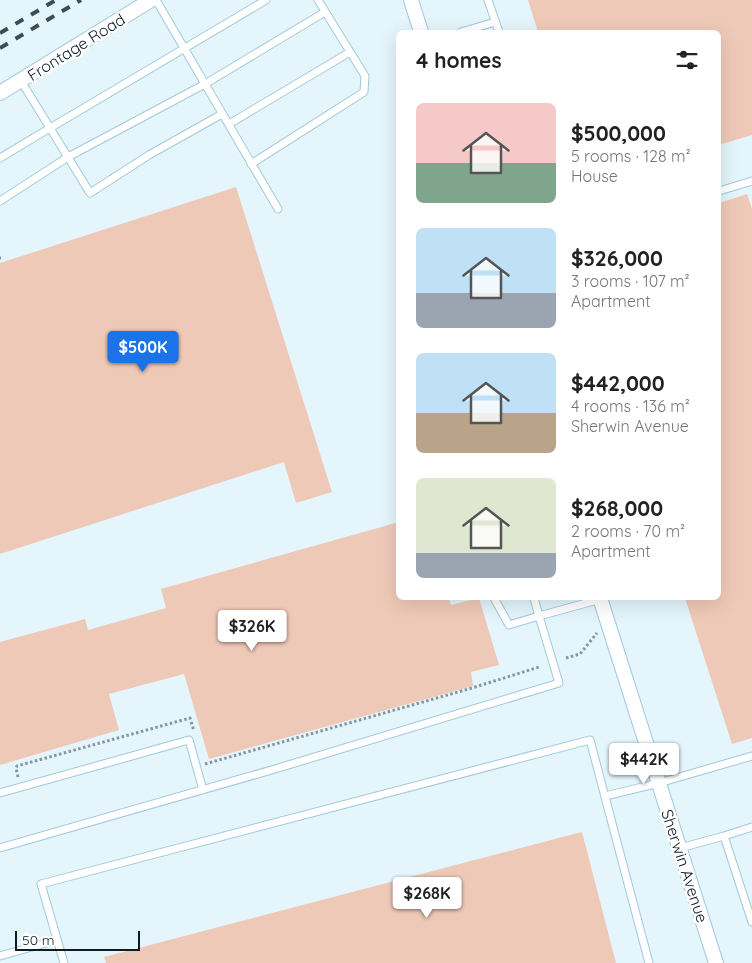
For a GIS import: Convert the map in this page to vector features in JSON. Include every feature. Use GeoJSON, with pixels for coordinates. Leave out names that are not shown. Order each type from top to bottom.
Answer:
{"type":"FeatureCollection","features":[{"type":"Feature","properties":{"kind":"street","name":"Frontage Road"},"geometry":{"type":"LineString","coordinates":[[0,93],[151,0]]}},
{"type":"Feature","properties":{"kind":"street"},"geometry":{"type":"LineString","coordinates":[[411,0],[420,30]]}},
{"type":"Feature","properties":{"kind":"street","name":"Sherwin Avenue"},"geometry":{"type":"LineString","coordinates":[[601,600],[716,963]]}},
{"type":"Feature","properties":{"kind":"lane"},"geometry":{"type":"LineString","coordinates":[[156,0],[278,209]]}},
{"type":"Feature","properties":{"kind":"lane"},"geometry":{"type":"LineString","coordinates":[[0,158],[266,0]]}},
{"type":"Feature","properties":{"kind":"lane"},"geometry":{"type":"LineString","coordinates":[[251,164],[364,92],[365,76],[318,0]]}},
{"type":"Feature","properties":{"kind":"lane"},"geometry":{"type":"LineString","coordinates":[[488,0],[498,30]]}},
{"type":"Feature","properties":{"kind":"lane"},"geometry":{"type":"LineString","coordinates":[[0,201],[68,157],[205,84],[325,12]]}},
{"type":"Feature","properties":{"kind":"lane"},"geometry":{"type":"LineString","coordinates":[[468,30],[495,22]]}},
{"type":"Feature","properties":{"kind":"lane"},"geometry":{"type":"LineString","coordinates":[[229,124],[350,52]]}},
{"type":"Feature","properties":{"kind":"lane"},"geometry":{"type":"LineString","coordinates":[[21,81],[90,193],[149,155],[222,114]]}},
{"type":"Feature","properties":{"kind":"lane"},"geometry":{"type":"LineString","coordinates":[[721,190],[752,181]]}},
{"type":"Feature","properties":{"kind":"lane"},"geometry":{"type":"LineString","coordinates":[[495,600],[509,625],[593,600]]}},
{"type":"Feature","properties":{"kind":"lane"},"geometry":{"type":"LineString","coordinates":[[0,848],[203,790],[559,683],[535,600]]}},
{"type":"Feature","properties":{"kind":"lane"},"geometry":{"type":"LineString","coordinates":[[0,793],[189,740],[203,790]]}},
{"type":"Feature","properties":{"kind":"lane"},"geometry":{"type":"LineString","coordinates":[[64,963],[42,884],[590,740],[649,963]]}},
{"type":"Feature","properties":{"kind":"lane"},"geometry":{"type":"LineString","coordinates":[[605,796],[659,783],[752,756]]}},
{"type":"Feature","properties":{"kind":"lane"},"geometry":{"type":"LineString","coordinates":[[680,848],[752,827]]}},
{"type":"Feature","properties":{"kind":"lane"},"geometry":{"type":"LineString","coordinates":[[724,836],[752,922]]}},
{"type":"Feature","properties":{"kind":"lane"},"geometry":{"type":"LineString","coordinates":[[0,956],[57,940]]}},
{"type":"Feature","properties":{"kind":"path"},"geometry":{"type":"LineString","coordinates":[[566,658],[580,654],[598,631]]}},
{"type":"Feature","properties":{"kind":"path"},"geometry":{"type":"LineString","coordinates":[[204,765],[539,667]]}},
{"type":"Feature","properties":{"kind":"path"},"geometry":{"type":"LineString","coordinates":[[16,780],[18,778],[16,766],[190,718],[196,736]]}},
{"type":"Feature","properties":{"kind":"building"},"geometry":{"type":"Polygon","coordinates":[[[528,0],[752,0],[752,135],[721,144],[721,30],[537,30],[528,0]]]}},
{"type":"Feature","properties":{"kind":"building"},"geometry":{"type":"Polygon","coordinates":[[[236,187],[332,492],[296,503],[284,462],[0,554],[0,263],[236,187]]]}},
{"type":"Feature","properties":{"kind":"building"},"geometry":{"type":"Polygon","coordinates":[[[747,194],[752,209],[752,738],[732,744],[686,600],[721,600],[721,202],[747,194]]]}},
{"type":"Feature","properties":{"kind":"building"},"geometry":{"type":"Polygon","coordinates":[[[396,523],[396,600],[450,600],[451,605],[480,600],[499,665],[471,672],[473,686],[209,759],[184,674],[109,694],[119,730],[0,765],[0,642],[85,619],[88,630],[166,608],[161,589],[396,523]]]}},
{"type":"Feature","properties":{"kind":"building"},"geometry":{"type":"Polygon","coordinates":[[[582,832],[616,963],[106,963],[104,957],[582,832]]]}},
{"type":"Feature","properties":{"kind":"railway"},"geometry":{"type":"LineString","coordinates":[[0,33],[56,0]]}},
{"type":"Feature","properties":{"kind":"railway"},"geometry":{"type":"LineString","coordinates":[[0,48],[81,0]]}}]}
